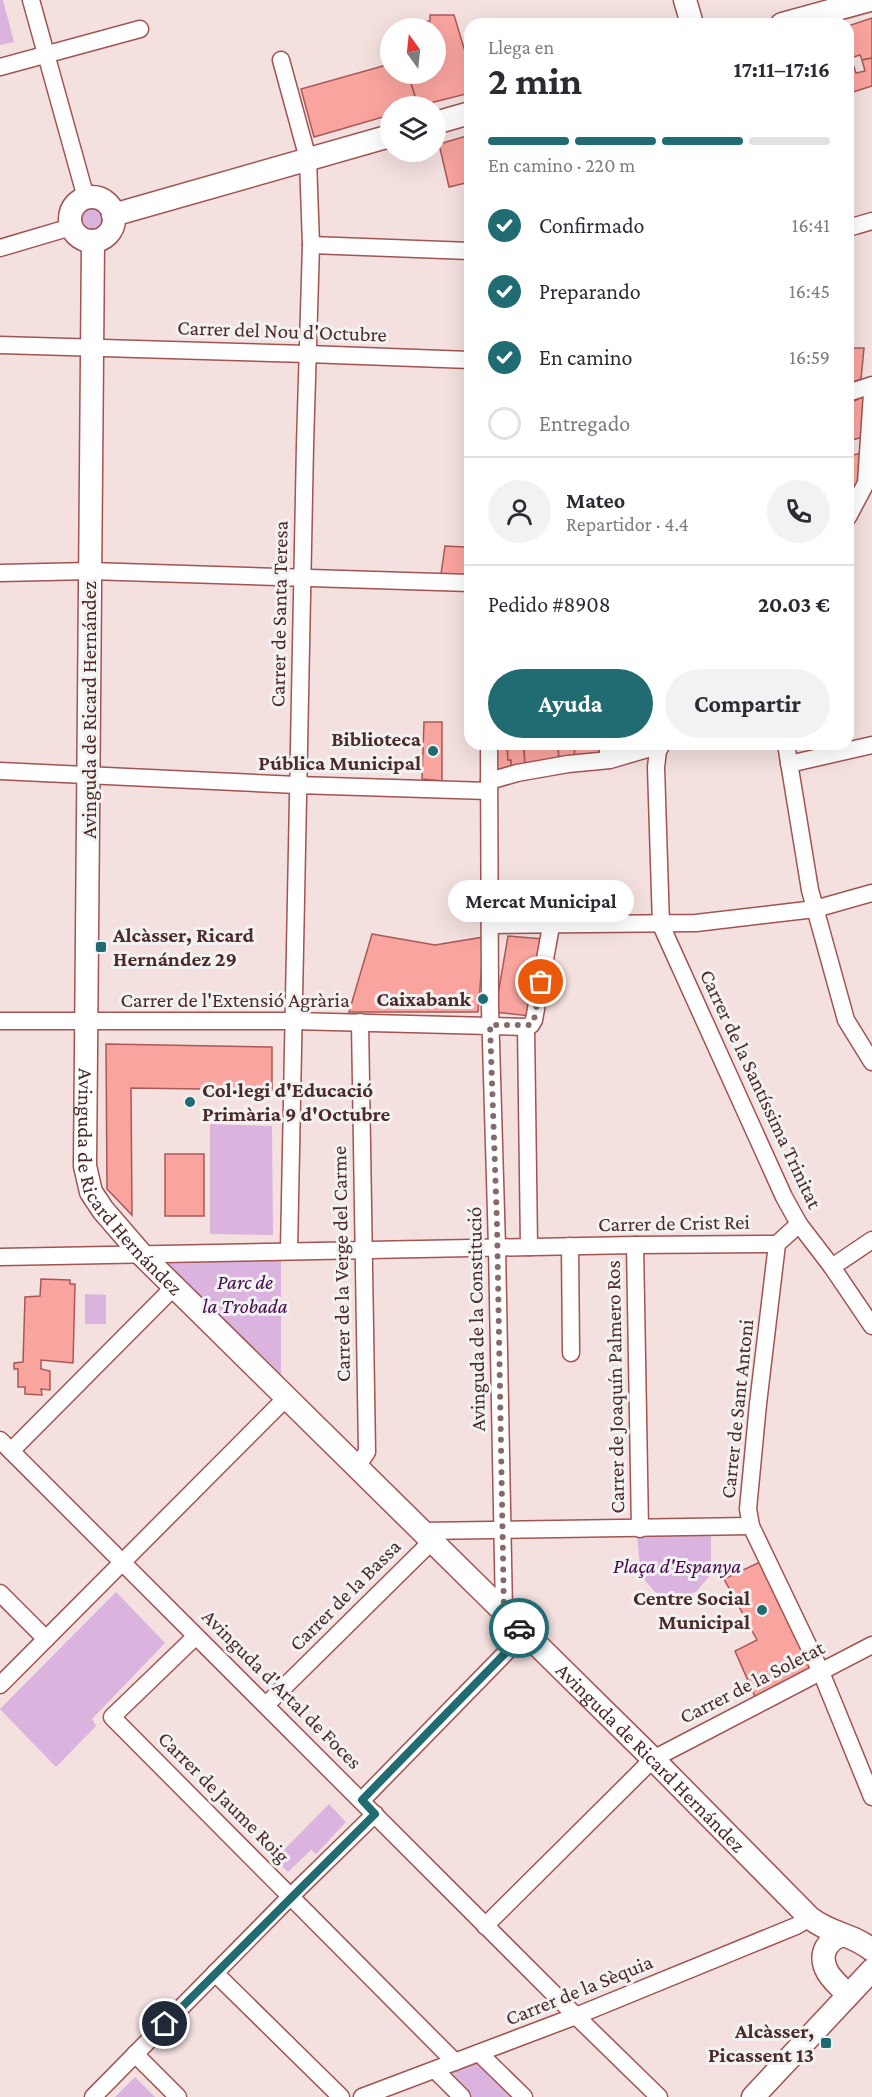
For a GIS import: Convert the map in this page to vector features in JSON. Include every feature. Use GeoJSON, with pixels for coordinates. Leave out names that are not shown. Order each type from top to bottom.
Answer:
{"type":"FeatureCollection","features":[{"type":"Feature","properties":{"kind":"street"},"geometry":{"type":"LineString","coordinates":[[31,0],[86,198]]}},
{"type":"Feature","properties":{"kind":"street"},"geometry":{"type":"LineString","coordinates":[[685,0],[690,18]]}},
{"type":"Feature","properties":{"kind":"street"},"geometry":{"type":"LineString","coordinates":[[793,18],[812,8],[870,0]]}},
{"type":"Feature","properties":{"kind":"street"},"geometry":{"type":"LineString","coordinates":[[0,67],[140,29]]}},
{"type":"Feature","properties":{"kind":"street","name":"Carrer de Santa Teresa"},"geometry":{"type":"LineString","coordinates":[[281,60],[308,159],[311,245],[297,785],[289,1251]]}},
{"type":"Feature","properties":{"kind":"street"},"geometry":{"type":"LineString","coordinates":[[446,120],[464,115]]}},
{"type":"Feature","properties":{"kind":"street"},"geometry":{"type":"LineString","coordinates":[[113,215],[380,139]]}},
{"type":"Feature","properties":{"kind":"street"},"geometry":{"type":"LineString","coordinates":[[86,198],[100,199],[111,208],[113,215],[114,221],[109,233],[93,241],[80,238],[71,227],[70,215],[75,204],[86,198]]}},
{"type":"Feature","properties":{"kind":"street"},"geometry":{"type":"LineString","coordinates":[[854,226],[872,221]]}},
{"type":"Feature","properties":{"kind":"street"},"geometry":{"type":"LineString","coordinates":[[0,248],[71,227]]}},
{"type":"Feature","properties":{"kind":"street","name":"Avinguda de Ricard Hernández"},"geometry":{"type":"LineString","coordinates":[[93,241],[85,1166],[91,1192],[141,1254],[653,1759],[813,1921],[823,1938],[826,1970],[848,1995]]}},
{"type":"Feature","properties":{"kind":"street"},"geometry":{"type":"LineString","coordinates":[[311,245],[464,251]]}},
{"type":"Feature","properties":{"kind":"street","name":"Carrer del Nou d'Octubre"},"geometry":{"type":"LineString","coordinates":[[0,345],[464,360]]}},
{"type":"Feature","properties":{"kind":"street"},"geometry":{"type":"LineString","coordinates":[[854,391],[872,385]]}},
{"type":"Feature","properties":{"kind":"street"},"geometry":{"type":"LineString","coordinates":[[854,506],[866,483],[872,393]]}},
{"type":"Feature","properties":{"kind":"street"},"geometry":{"type":"LineString","coordinates":[[0,573],[90,572],[464,583]]}},
{"type":"Feature","properties":{"kind":"street"},"geometry":{"type":"LineString","coordinates":[[854,749],[872,745]]}},
{"type":"Feature","properties":{"kind":"street","name":"Avinguda de la Constitució"},"geometry":{"type":"LineString","coordinates":[[489,750],[490,1025],[504,1613]]}},
{"type":"Feature","properties":{"kind":"street"},"geometry":{"type":"LineString","coordinates":[[0,771],[297,785],[488,786],[517,773],[623,750]]}},
{"type":"Feature","properties":{"kind":"street"},"geometry":{"type":"LineString","coordinates":[[658,750],[656,767],[661,925]]}},
{"type":"Feature","properties":{"kind":"street"},"geometry":{"type":"LineString","coordinates":[[787,750],[815,909],[846,1020],[872,1062]]}},
{"type":"Feature","properties":{"kind":"street"},"geometry":{"type":"LineString","coordinates":[[789,764],[850,750]]}},
{"type":"Feature","properties":{"kind":"street"},"geometry":{"type":"LineString","coordinates":[[490,925],[696,923],[815,909],[872,893]]}},
{"type":"Feature","properties":{"kind":"street","name":"Carrer de la Santíssima Trinitat"},"geometry":{"type":"LineString","coordinates":[[661,925],[784,1197],[799,1224],[832,1267],[872,1326]]}},
{"type":"Feature","properties":{"kind":"street"},"geometry":{"type":"LineString","coordinates":[[529,1247],[526,1027],[534,1020],[551,926]]}},
{"type":"Feature","properties":{"kind":"street","name":"Carrer de l'Extensió Agrària"},"geometry":{"type":"LineString","coordinates":[[0,1021],[360,1022],[526,1027]]}},
{"type":"Feature","properties":{"kind":"street","name":"Carrer de la Verge del Carme"},"geometry":{"type":"LineString","coordinates":[[357,1467],[367,1452],[360,1022]]}},
{"type":"Feature","properties":{"kind":"street"},"geometry":{"type":"LineString","coordinates":[[777,1244],[799,1224]]}},
{"type":"Feature","properties":{"kind":"street"},"geometry":{"type":"LineString","coordinates":[[102,1256],[114,1241],[118,1228]]}},
{"type":"Feature","properties":{"kind":"street"},"geometry":{"type":"LineString","coordinates":[[832,1267],[872,1240]]}},
{"type":"Feature","properties":{"kind":"street","name":"Carrer de Crist Rei"},"geometry":{"type":"LineString","coordinates":[[0,1257],[777,1244]]}},
{"type":"Feature","properties":{"kind":"street","name":"Carrer de Sant Antoni"},"geometry":{"type":"LineString","coordinates":[[777,1244],[748,1509],[751,1527],[821,1672],[872,1797]]}},
{"type":"Feature","properties":{"kind":"street","name":"Carrer de Joaquín Palmero Ros"},"geometry":{"type":"LineString","coordinates":[[635,1245],[640,1529]]}},
{"type":"Feature","properties":{"kind":"street","name":"Carrer de Crist Rei"},"geometry":{"type":"LineString","coordinates":[[570,1246],[571,1353]]}},
{"type":"Feature","properties":{"kind":"street"},"geometry":{"type":"LineString","coordinates":[[6,1445],[174,1287]]}},
{"type":"Feature","properties":{"kind":"street"},"geometry":{"type":"LineString","coordinates":[[0,1685],[286,1398]]}},
{"type":"Feature","properties":{"kind":"street","name":"Avinguda d'Artal de Foces"},"geometry":{"type":"LineString","coordinates":[[6,1445],[485,1926],[659,2097]]}},
{"type":"Feature","properties":{"kind":"street"},"geometry":{"type":"LineString","coordinates":[[426,1536],[502,1531],[751,1527]]}},
{"type":"Feature","properties":{"kind":"street","name":"Carrer de la Bassa"},"geometry":{"type":"LineString","coordinates":[[266,1705],[426,1536]]}},
{"type":"Feature","properties":{"kind":"street"},"geometry":{"type":"LineString","coordinates":[[0,1593],[46,1639]]}},
{"type":"Feature","properties":{"kind":"street"},"geometry":{"type":"LineString","coordinates":[[362,1800],[524,1634]]}},
{"type":"Feature","properties":{"kind":"street","name":"Carrer de Jaume Roig"},"geometry":{"type":"LineString","coordinates":[[196,1635],[112,1717],[455,2062]]}},
{"type":"Feature","properties":{"kind":"street","name":"Carrer de la Soletat"},"geometry":{"type":"LineString","coordinates":[[485,1926],[653,1759],[872,1645]]}},
{"type":"Feature","properties":{"kind":"street"},"geometry":{"type":"LineString","coordinates":[[93,2097],[375,1814]]}},
{"type":"Feature","properties":{"kind":"street","name":"Avinguda de Ricard Hernández"},"geometry":{"type":"LineString","coordinates":[[813,1921],[843,1935],[853,1937],[872,1950]]}},
{"type":"Feature","properties":{"kind":"street","name":"Carrer de la Sèquia"},"geometry":{"type":"LineString","coordinates":[[363,2097],[576,2016],[813,1921]]}},
{"type":"Feature","properties":{"kind":"street"},"geometry":{"type":"LineString","coordinates":[[825,1950],[834,1938],[843,1935]]}},
{"type":"Feature","properties":{"kind":"street"},"geometry":{"type":"LineString","coordinates":[[753,2097],[872,1970]]}},
{"type":"Feature","properties":{"kind":"street"},"geometry":{"type":"LineString","coordinates":[[215,1973],[341,2097]]}},
{"type":"Feature","properties":{"kind":"street"},"geometry":{"type":"LineString","coordinates":[[479,2053],[524,2097]]}},
{"type":"Feature","properties":{"kind":"street"},"geometry":{"type":"LineString","coordinates":[[135,2054],[178,2097]]}},
{"type":"Feature","properties":{"kind":"street"},"geometry":{"type":"LineString","coordinates":[[435,2070],[462,2097]]}},
{"type":"Feature","properties":{"kind":"green space"},"geometry":{"type":"Polygon","coordinates":[[[0,0],[3,0],[14,42],[0,45],[0,0]]]}},
{"type":"Feature","properties":{"kind":"green space"},"geometry":{"type":"Polygon","coordinates":[[[91,204],[102,208],[106,219],[102,230],[91,234],[80,230],[76,219],[80,208],[91,204]]]}},
{"type":"Feature","properties":{"kind":"green space"},"geometry":{"type":"Polygon","coordinates":[[[210,1124],[272,1126],[273,1235],[210,1234],[210,1124]]]}},
{"type":"Feature","properties":{"kind":"green space","name":"Parc de la Trobada"},"geometry":{"type":"Polygon","coordinates":[[[281,1259],[281,1382],[164,1261],[281,1259]]]}},
{"type":"Feature","properties":{"kind":"green space"},"geometry":{"type":"Polygon","coordinates":[[[85,1294],[106,1295],[106,1324],[85,1324],[85,1294]]]}},
{"type":"Feature","properties":{"kind":"green space","name":"Plaça d'Espanya"},"geometry":{"type":"Polygon","coordinates":[[[711,1535],[711,1574],[696,1592],[675,1598],[655,1592],[641,1576],[637,1536],[711,1535]]]}},
{"type":"Feature","properties":{"kind":"green space"},"geometry":{"type":"Polygon","coordinates":[[[116,1592],[165,1643],[92,1719],[96,1726],[56,1767],[0,1709],[116,1592]]]}},
{"type":"Feature","properties":{"kind":"green space"},"geometry":{"type":"Polygon","coordinates":[[[329,1804],[346,1822],[316,1854],[311,1850],[288,1872],[275,1859],[329,1804]]]}},
{"type":"Feature","properties":{"kind":"green space"},"geometry":{"type":"Polygon","coordinates":[[[480,2061],[515,2097],[471,2097],[447,2073],[480,2061]]]}},
{"type":"Feature","properties":{"kind":"green space"},"geometry":{"type":"Polygon","coordinates":[[[135,2077],[155,2097],[115,2097],[135,2077]]]}},
{"type":"Feature","properties":{"kind":"building"},"geometry":{"type":"Polygon","coordinates":[[[430,15],[454,15],[464,48],[464,94],[446,99],[446,96],[415,96],[411,84],[446,84],[446,18],[430,18],[430,15]]]}},
{"type":"Feature","properties":{"kind":"building"},"geometry":{"type":"Polygon","coordinates":[[[872,18],[872,58],[862,60],[860,55],[854,57],[854,24],[872,18]]]}},
{"type":"Feature","properties":{"kind":"building"},"geometry":{"type":"Polygon","coordinates":[[[872,58],[872,86],[854,92],[854,67],[856,73],[865,71],[862,60],[872,58]]]}},
{"type":"Feature","properties":{"kind":"building"},"geometry":{"type":"Polygon","coordinates":[[[380,67],[380,84],[411,84],[415,96],[380,96],[380,118],[314,137],[301,89],[380,67]]]}},
{"type":"Feature","properties":{"kind":"building"},"geometry":{"type":"Polygon","coordinates":[[[464,137],[464,183],[449,187],[443,162],[446,162],[446,142],[464,137]]]}},
{"type":"Feature","properties":{"kind":"building"},"geometry":{"type":"Polygon","coordinates":[[[854,348],[864,348],[861,379],[854,382],[854,348]]]}},
{"type":"Feature","properties":{"kind":"building"},"geometry":{"type":"Polygon","coordinates":[[[866,395],[864,437],[854,440],[854,401],[866,395]]]}},
{"type":"Feature","properties":{"kind":"building"},"geometry":{"type":"Polygon","coordinates":[[[862,453],[860,488],[854,489],[854,455],[862,453]]]}},
{"type":"Feature","properties":{"kind":"building"},"geometry":{"type":"Polygon","coordinates":[[[445,546],[464,547],[464,575],[441,574],[445,546]]]}},
{"type":"Feature","properties":{"kind":"building","name":"Biblioteca Pública Municipal"},"geometry":{"type":"Polygon","coordinates":[[[424,722],[442,722],[442,781],[422,779],[424,722]]]}},
{"type":"Feature","properties":{"kind":"building"},"geometry":{"type":"Polygon","coordinates":[[[495,750],[507,750],[508,760],[511,760],[511,771],[497,774],[495,750]]]}},
{"type":"Feature","properties":{"kind":"building"},"geometry":{"type":"Polygon","coordinates":[[[507,750],[524,750],[525,768],[511,771],[511,760],[508,760],[507,750]]]}},
{"type":"Feature","properties":{"kind":"building"},"geometry":{"type":"Polygon","coordinates":[[[524,750],[558,750],[559,761],[525,768],[524,750]]]}},
{"type":"Feature","properties":{"kind":"building"},"geometry":{"type":"Polygon","coordinates":[[[558,750],[575,750],[574,760],[559,761],[558,750]]]}},
{"type":"Feature","properties":{"kind":"building"},"geometry":{"type":"Polygon","coordinates":[[[575,750],[599,750],[599,759],[574,760],[575,750]]]}},
{"type":"Feature","properties":{"kind":"building"},"geometry":{"type":"Polygon","coordinates":[[[372,934],[435,945],[484,937],[478,1012],[349,1012],[372,934]]]}},
{"type":"Feature","properties":{"kind":"building"},"geometry":{"type":"Polygon","coordinates":[[[508,936],[543,939],[530,1016],[495,1012],[508,936]]]}},
{"type":"Feature","properties":{"kind":"building"},"geometry":{"type":"Polygon","coordinates":[[[106,1044],[272,1047],[272,1090],[131,1088],[132,1215],[107,1189],[106,1044]]]}},
{"type":"Feature","properties":{"kind":"building"},"geometry":{"type":"Polygon","coordinates":[[[165,1154],[204,1154],[204,1216],[165,1216],[165,1154]]]}},
{"type":"Feature","properties":{"kind":"building"},"geometry":{"type":"Polygon","coordinates":[[[41,1279],[70,1280],[70,1284],[75,1284],[73,1363],[41,1360],[41,1369],[50,1371],[50,1390],[41,1389],[42,1395],[25,1394],[25,1387],[18,1387],[18,1369],[14,1369],[14,1363],[23,1362],[25,1297],[40,1296],[41,1279]]]}},
{"type":"Feature","properties":{"kind":"building","name":"Centre Social Municipal"},"geometry":{"type":"Polygon","coordinates":[[[760,1562],[813,1670],[756,1699],[735,1651],[757,1640],[724,1579],[760,1562]]]}},
{"type":"Feature","properties":{"kind":"way so far"},"geometry":{"type":"LineString","coordinates":[[519,1628],[504,1613],[497,1224],[490,1025],[526,1027],[531,1025],[541,982]]}},
{"type":"Feature","properties":{"kind":"place","name":"Biblioteca Pública Municipal"},"geometry":{"type":"Point","coordinates":[433,751]}},
{"type":"Feature","properties":{"kind":"place","name":"Alcàsser, Ricard Hernández 29"},"geometry":{"type":"Point","coordinates":[101,947]}},
{"type":"Feature","properties":{"kind":"place","name":"Mercat Municipal"},"geometry":{"type":"Point","coordinates":[541,982]}},
{"type":"Feature","properties":{"kind":"place","name":"Caixabank"},"geometry":{"type":"Point","coordinates":[483,999]}},
{"type":"Feature","properties":{"kind":"place","name":"Col·legi d'Educació Primària 9 d'Octubre"},"geometry":{"type":"Point","coordinates":[190,1102]}},
{"type":"Feature","properties":{"kind":"place","name":"Centre Social Municipal"},"geometry":{"type":"Point","coordinates":[762,1610]}},
{"type":"Feature","properties":{"kind":"place","name":"Alcàsser, Picassent 13"},"geometry":{"type":"Point","coordinates":[826,2043]}},
{"type":"Feature","properties":{"kind":"route"},"geometry":{"type":"LineString","coordinates":[[165,2024],[375,1814],[362,1800],[524,1634],[519,1628]]}}]}
